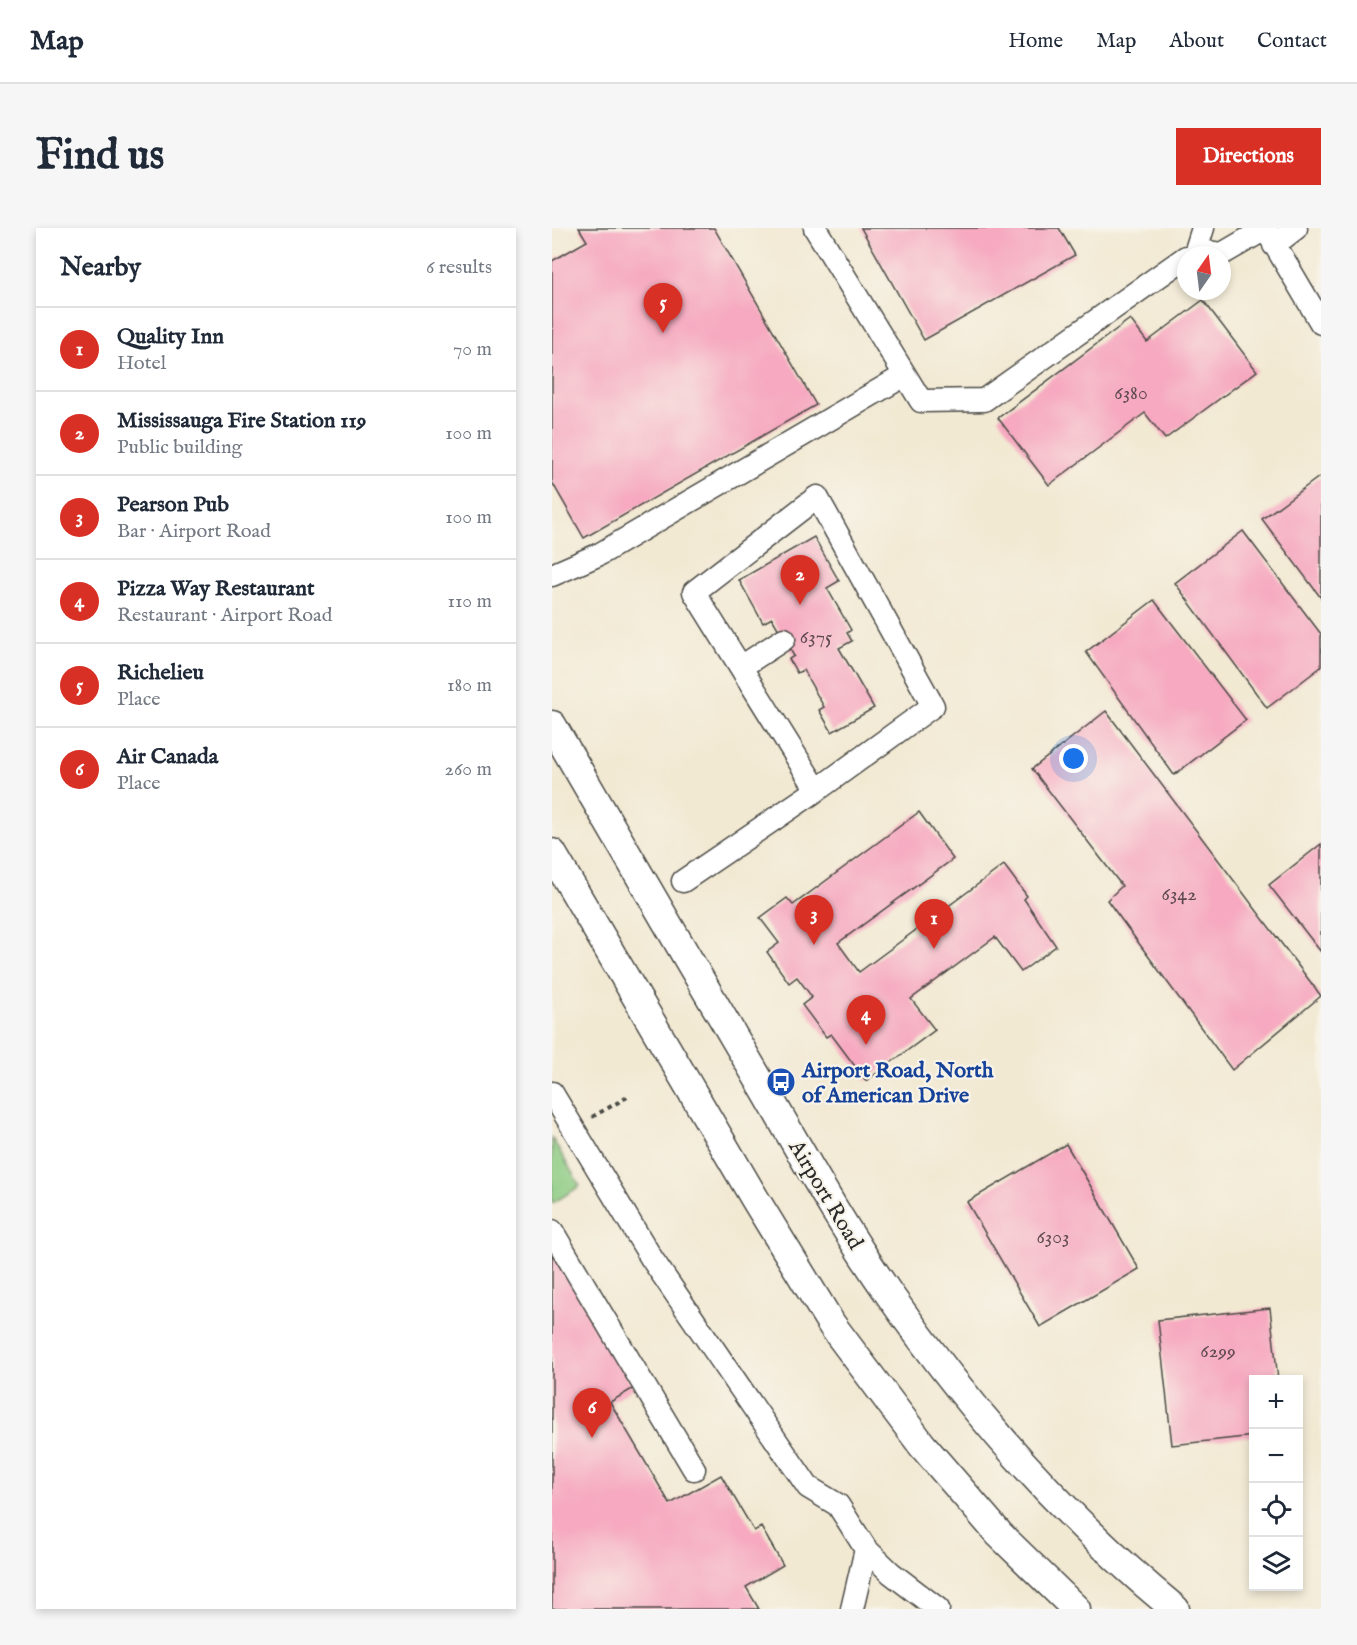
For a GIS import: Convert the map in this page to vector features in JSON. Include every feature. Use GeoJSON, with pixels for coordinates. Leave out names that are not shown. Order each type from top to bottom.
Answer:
{"type":"FeatureCollection","features":[{"type":"Feature","properties":{"kind":"main road","name":"Airport Road"},"geometry":{"type":"LineString","coordinates":[[552,725],[803,1155],[890,1295],[971,1402],[1029,1470],[1110,1552],[1174,1609]]}},
{"type":"Feature","properties":{"kind":"main road"},"geometry":{"type":"LineString","coordinates":[[552,853],[754,1199],[832,1325],[921,1446],[999,1534],[1076,1609]]}},
{"type":"Feature","properties":{"kind":"street"},"geometry":{"type":"LineString","coordinates":[[815,228],[921,401],[984,400],[1177,257]]}},
{"type":"Feature","properties":{"kind":"street"},"geometry":{"type":"LineString","coordinates":[[1192,246],[1203,228]]}},
{"type":"Feature","properties":{"kind":"street"},"geometry":{"type":"LineString","coordinates":[[1231,250],[1268,234],[1296,228]]}},
{"type":"Feature","properties":{"kind":"street"},"geometry":{"type":"LineString","coordinates":[[1268,234],[1321,323]]}},
{"type":"Feature","properties":{"kind":"street"},"geometry":{"type":"LineString","coordinates":[[552,575],[600,554],[905,375]]}},
{"type":"Feature","properties":{"kind":"street"},"geometry":{"type":"LineString","coordinates":[[683,881],[817,790],[933,706],[817,498],[694,592],[817,790]]}},
{"type":"Feature","properties":{"kind":"street"},"geometry":{"type":"LineString","coordinates":[[741,667],[784,639]]}},
{"type":"Feature","properties":{"kind":"street"},"geometry":{"type":"LineString","coordinates":[[552,1093],[652,1259],[808,1487],[838,1505],[866,1549],[891,1573],[938,1609]]}},
{"type":"Feature","properties":{"kind":"street"},"geometry":{"type":"LineString","coordinates":[[552,1231],[694,1469]]}},
{"type":"Feature","properties":{"kind":"street"},"geometry":{"type":"LineString","coordinates":[[852,1609],[866,1549]]}},
{"type":"Feature","properties":{"kind":"green space"},"geometry":{"type":"Polygon","coordinates":[[[552,1138],[580,1186],[553,1203],[552,1202],[552,1138]]]}},
{"type":"Feature","properties":{"kind":"building"},"geometry":{"type":"Polygon","coordinates":[[[579,228],[714,228],[816,405],[584,538],[552,482],[552,261],[587,241],[579,228]]]}},
{"type":"Feature","properties":{"kind":"building"},"geometry":{"type":"Polygon","coordinates":[[[861,228],[1059,228],[1075,255],[924,340],[861,228]]]}},
{"type":"Feature","properties":{"kind":"building"},"geometry":{"type":"Polygon","coordinates":[[[1203,300],[1257,371],[1165,439],[1145,413],[1049,485],[998,418],[1130,319],[1147,342],[1203,300]]]}},
{"type":"Feature","properties":{"kind":"building"},"geometry":{"type":"Polygon","coordinates":[[[1319,477],[1321,480],[1321,598],[1262,519],[1319,477]]]}},
{"type":"Feature","properties":{"kind":"building"},"geometry":{"type":"Polygon","coordinates":[[[1243,531],[1321,634],[1321,667],[1267,708],[1175,583],[1243,531]]]}},
{"type":"Feature","properties":{"kind":"building"},"geometry":{"type":"Polygon","coordinates":[[[814,537],[839,581],[827,588],[851,630],[847,633],[852,641],[839,648],[874,708],[832,732],[819,710],[824,707],[803,670],[797,673],[789,659],[794,656],[772,618],[763,623],[739,580],[814,537]]]}},
{"type":"Feature","properties":{"kind":"building"},"geometry":{"type":"Polygon","coordinates":[[[1154,600],[1246,720],[1174,775],[1086,652],[1154,600]]]}},
{"type":"Feature","properties":{"kind":"building"},"geometry":{"type":"Polygon","coordinates":[[[1106,711],[1321,996],[1232,1070],[1107,900],[1122,886],[1032,769],[1106,711]]]}},
{"type":"Feature","properties":{"kind":"building"},"geometry":{"type":"Polygon","coordinates":[[[919,812],[953,859],[838,943],[859,972],[1004,865],[1027,896],[1024,899],[1056,946],[1021,972],[995,937],[911,999],[935,1030],[866,1081],[831,1034],[826,1037],[802,1005],[812,997],[797,977],[789,983],[767,952],[779,943],[760,918],[787,898],[793,905],[919,812]]]}},
{"type":"Feature","properties":{"kind":"building"},"geometry":{"type":"Polygon","coordinates":[[[1321,844],[1321,952],[1269,885],[1321,844]]]}},
{"type":"Feature","properties":{"kind":"building"},"geometry":{"type":"Polygon","coordinates":[[[1066,1144],[1139,1269],[1040,1327],[967,1202],[1066,1144]]]}},
{"type":"Feature","properties":{"kind":"building"},"geometry":{"type":"Polygon","coordinates":[[[552,1250],[634,1388],[610,1402],[670,1504],[721,1475],[754,1531],[761,1527],[783,1565],[746,1587],[759,1609],[552,1609],[552,1250]]]}},
{"type":"Feature","properties":{"kind":"building"},"geometry":{"type":"Polygon","coordinates":[[[1270,1308],[1277,1375],[1249,1375],[1249,1437],[1172,1445],[1158,1320],[1270,1308]]]}},
{"type":"Feature","properties":{"kind":"place","name":"Richelieu"},"geometry":{"type":"Point","coordinates":[663,333]}},
{"type":"Feature","properties":{"kind":"place","name":"Mississauga Fire Station 119"},"geometry":{"type":"Point","coordinates":[800,605]}},
{"type":"Feature","properties":{"kind":"place","name":"Pearson Pub"},"geometry":{"type":"Point","coordinates":[814,945]}},
{"type":"Feature","properties":{"kind":"place","name":"Quality Inn"},"geometry":{"type":"Point","coordinates":[934,949]}},
{"type":"Feature","properties":{"kind":"place","name":"Pizza Way Restaurant"},"geometry":{"type":"Point","coordinates":[866,1045]}},
{"type":"Feature","properties":{"kind":"place","name":"Airport Road, North of American Drive"},"geometry":{"type":"Point","coordinates":[781,1082]}},
{"type":"Feature","properties":{"kind":"place","name":"Air Canada"},"geometry":{"type":"Point","coordinates":[592,1438]}}]}
